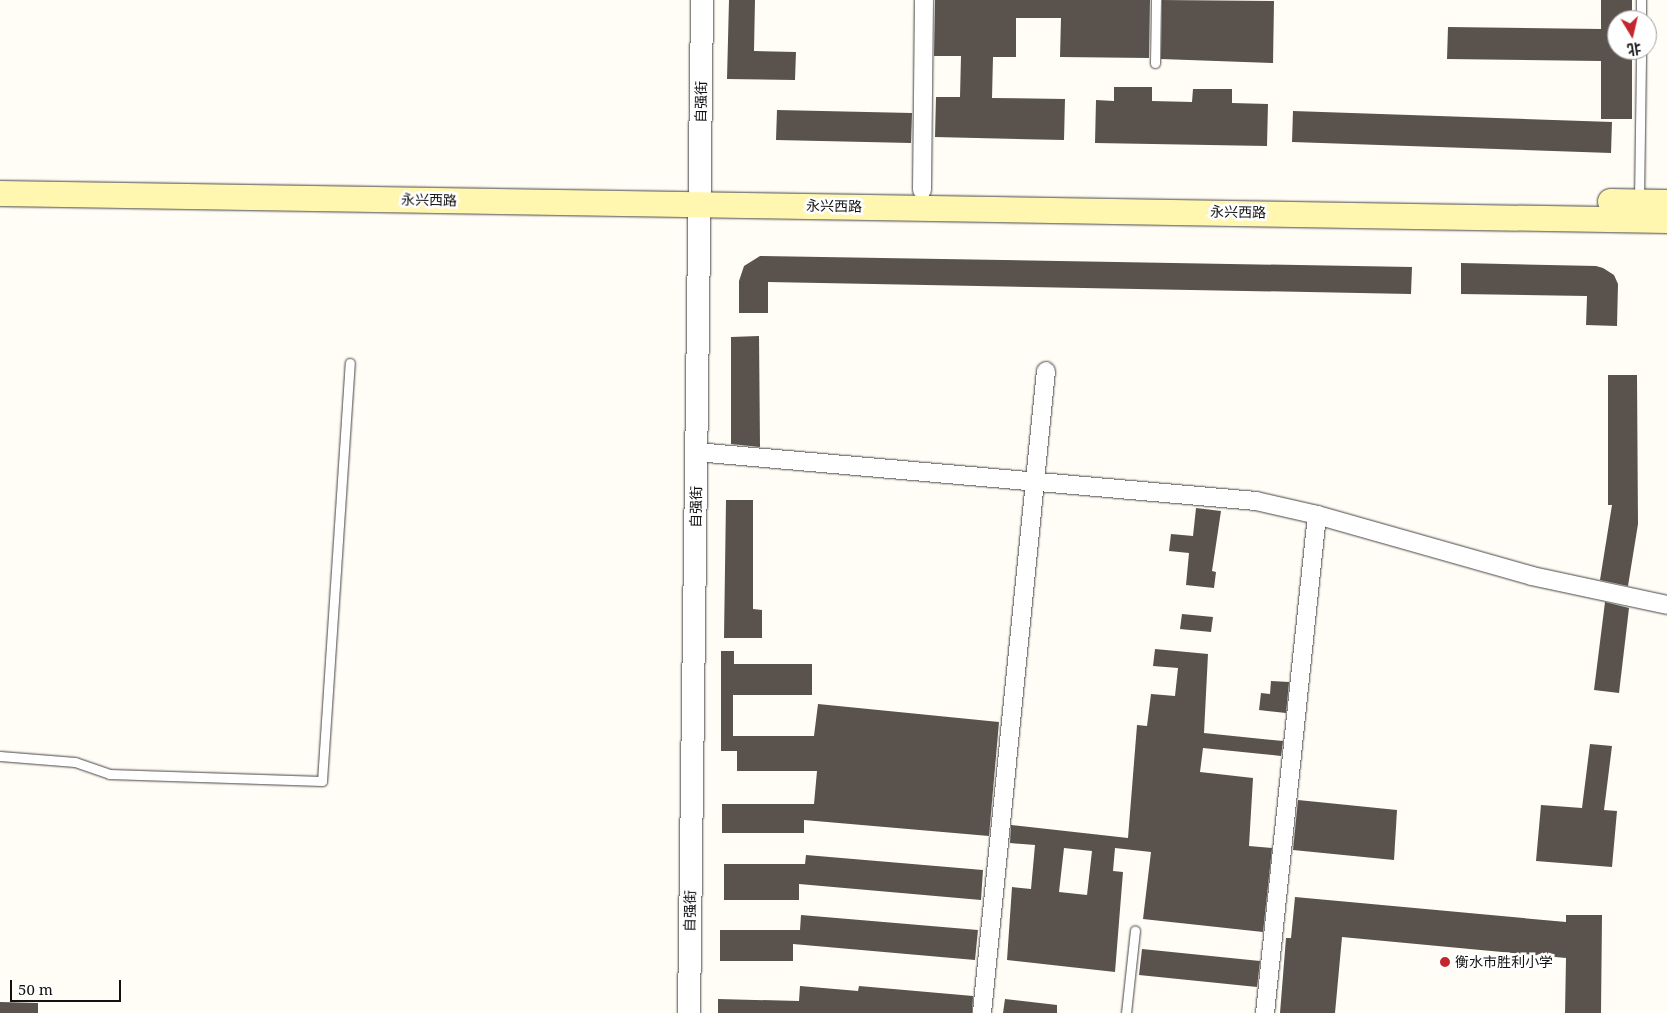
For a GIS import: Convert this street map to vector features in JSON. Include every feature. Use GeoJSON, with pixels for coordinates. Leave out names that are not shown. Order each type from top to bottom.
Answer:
{"type":"FeatureCollection","features":[{"type":"Feature","properties":{"kind":"main road","name":"永兴西路"},"geometry":{"type":"LineString","coordinates":[[0,176],[1667,220]]}},
{"type":"Feature","properties":{"kind":"main road","name":"永兴西路"},"geometry":{"type":"LineString","coordinates":[[0,193],[700,195],[922,190],[1667,202]]}},
{"type":"Feature","properties":{"kind":"street","name":"自强街"},"geometry":{"type":"LineString","coordinates":[[689,1013],[702,0]]}},
{"type":"Feature","properties":{"kind":"street"},"geometry":{"type":"LineString","coordinates":[[922,190],[924,0]]}},
{"type":"Feature","properties":{"kind":"street"},"geometry":{"type":"LineString","coordinates":[[982,1013],[1046,371]]}},
{"type":"Feature","properties":{"kind":"street"},"geometry":{"type":"LineString","coordinates":[[696,452],[1256,501],[1317,515],[1532,576],[1667,605]]}},
{"type":"Feature","properties":{"kind":"street"},"geometry":{"type":"LineString","coordinates":[[1265,1013],[1317,515]]}},
{"type":"Feature","properties":{"kind":"lane"},"geometry":{"type":"LineString","coordinates":[[1155,63],[1156,0]]}},
{"type":"Feature","properties":{"kind":"lane"},"geometry":{"type":"LineString","coordinates":[[1639,202],[1641,60]]}},
{"type":"Feature","properties":{"kind":"lane"},"geometry":{"type":"LineString","coordinates":[[0,756],[76,762],[109,774],[322,781],[350,363]]}},
{"type":"Feature","properties":{"kind":"lane"},"geometry":{"type":"LineString","coordinates":[[1126,1013],[1135,930]]}},
{"type":"Feature","properties":{"kind":"building"},"geometry":{"type":"Polygon","coordinates":[[[729,0],[755,0],[754,51],[796,52],[795,80],[727,79],[729,0]]]}},
{"type":"Feature","properties":{"kind":"building"},"geometry":{"type":"Polygon","coordinates":[[[935,0],[1150,0],[1149,58],[1060,57],[1061,18],[1016,18],[1016,57],[993,57],[992,98],[1065,99],[1064,140],[935,137],[936,97],[960,97],[961,56],[934,56],[935,0]]]}},
{"type":"Feature","properties":{"kind":"building"},"geometry":{"type":"Polygon","coordinates":[[[1162,0],[1274,1],[1273,63],[1161,59],[1162,0]]]}},
{"type":"Feature","properties":{"kind":"building"},"geometry":{"type":"Polygon","coordinates":[[[1601,0],[1632,0],[1632,10],[1607,10],[1607,60],[1632,60],[1632,119],[1601,119],[1601,61],[1447,59],[1448,27],[1601,29],[1601,0]]]}},
{"type":"Feature","properties":{"kind":"building"},"geometry":{"type":"Polygon","coordinates":[[[1114,87],[1152,87],[1152,101],[1192,102],[1193,89],[1232,89],[1232,103],[1268,104],[1267,146],[1095,143],[1096,100],[1114,101],[1114,87]]]}},
{"type":"Feature","properties":{"kind":"building"},"geometry":{"type":"Polygon","coordinates":[[[777,110],[912,113],[911,143],[776,140],[777,110]]]}},
{"type":"Feature","properties":{"kind":"building"},"geometry":{"type":"Polygon","coordinates":[[[1293,111],[1612,122],[1611,153],[1292,142],[1293,111]]]}},
{"type":"Feature","properties":{"kind":"building"},"geometry":{"type":"Polygon","coordinates":[[[760,256],[1412,267],[1411,294],[768,282],[768,313],[739,313],[739,281],[744,266],[760,256]]]}},
{"type":"Feature","properties":{"kind":"building"},"geometry":{"type":"Polygon","coordinates":[[[1461,263],[1596,266],[1603,268],[1614,275],[1618,284],[1617,326],[1586,325],[1587,296],[1461,294],[1461,263]]]}},
{"type":"Feature","properties":{"kind":"building"},"geometry":{"type":"Polygon","coordinates":[[[759,336],[760,447],[731,444],[731,337],[759,336]]]}},
{"type":"Feature","properties":{"kind":"building"},"geometry":{"type":"Polygon","coordinates":[[[1608,375],[1637,375],[1638,524],[1628,586],[1600,580],[1612,505],[1608,505],[1608,375]]]}},
{"type":"Feature","properties":{"kind":"building"},"geometry":{"type":"Polygon","coordinates":[[[726,500],[753,500],[753,609],[762,610],[762,638],[724,638],[726,500]]]}},
{"type":"Feature","properties":{"kind":"building"},"geometry":{"type":"Polygon","coordinates":[[[1196,508],[1221,511],[1212,571],[1216,572],[1214,588],[1186,585],[1189,553],[1169,551],[1171,534],[1193,536],[1196,508]]]}},
{"type":"Feature","properties":{"kind":"building"},"geometry":{"type":"Polygon","coordinates":[[[1605,602],[1629,608],[1619,693],[1594,690],[1605,602]]]}},
{"type":"Feature","properties":{"kind":"building"},"geometry":{"type":"Polygon","coordinates":[[[1182,614],[1213,617],[1211,632],[1180,629],[1182,614]]]}},
{"type":"Feature","properties":{"kind":"building"},"geometry":{"type":"Polygon","coordinates":[[[1155,649],[1208,654],[1204,733],[1283,741],[1281,756],[1203,748],[1200,772],[1253,778],[1249,846],[1272,848],[1263,932],[1143,919],[1151,852],[1115,848],[1113,871],[1123,872],[1115,972],[1007,960],[1012,887],[1031,889],[1035,845],[1010,843],[1011,825],[1128,838],[1137,725],[1147,726],[1151,694],[1175,696],[1178,668],[1153,666],[1155,649]],[[1064,848],[1059,892],[1087,895],[1092,851],[1064,848]]]}},
{"type":"Feature","properties":{"kind":"building"},"geometry":{"type":"Polygon","coordinates":[[[721,651],[734,651],[734,664],[812,664],[812,695],[733,695],[733,736],[814,736],[818,704],[999,722],[989,836],[804,820],[804,833],[722,833],[722,804],[814,804],[817,771],[737,771],[737,751],[721,751],[721,651]]]}},
{"type":"Feature","properties":{"kind":"building"},"geometry":{"type":"Polygon","coordinates":[[[1271,681],[1289,682],[1286,713],[1259,710],[1261,693],[1270,694],[1271,681]]]}},
{"type":"Feature","properties":{"kind":"building"},"geometry":{"type":"Polygon","coordinates":[[[1590,744],[1612,746],[1604,810],[1617,811],[1612,867],[1536,861],[1541,805],[1582,808],[1590,744]]]}},
{"type":"Feature","properties":{"kind":"building"},"geometry":{"type":"Polygon","coordinates":[[[1298,800],[1397,810],[1394,860],[1293,850],[1298,800]]]}},
{"type":"Feature","properties":{"kind":"building"},"geometry":{"type":"Polygon","coordinates":[[[806,855],[983,870],[981,900],[799,884],[799,900],[724,900],[724,864],[805,864],[806,855]]]}},
{"type":"Feature","properties":{"kind":"building"},"geometry":{"type":"Polygon","coordinates":[[[1295,897],[1566,922],[1566,915],[1602,915],[1601,1013],[1565,1013],[1566,958],[1342,937],[1335,1013],[1280,1013],[1286,938],[1291,938],[1295,897]]]}},
{"type":"Feature","properties":{"kind":"building"},"geometry":{"type":"Polygon","coordinates":[[[801,915],[978,930],[975,960],[793,944],[793,961],[720,961],[720,930],[800,930],[801,915]]]}},
{"type":"Feature","properties":{"kind":"building"},"geometry":{"type":"Polygon","coordinates":[[[1142,949],[1260,961],[1257,987],[1139,975],[1142,949]]]}},
{"type":"Feature","properties":{"kind":"building"},"geometry":{"type":"Polygon","coordinates":[[[800,986],[858,991],[859,986],[973,996],[972,1013],[718,1013],[718,999],[799,1001],[800,986]]]}},
{"type":"Feature","properties":{"kind":"building"},"geometry":{"type":"Polygon","coordinates":[[[1005,999],[1057,1005],[1057,1013],[1003,1013],[1005,999]]]}},
{"type":"Feature","properties":{"kind":"building"},"geometry":{"type":"Polygon","coordinates":[[[0,1002],[38,1003],[38,1013],[0,1013],[0,1002]]]}},
{"type":"Feature","properties":{"kind":"place","name":"衡水市胜利小学"},"geometry":{"type":"Point","coordinates":[1445,962]}}]}
